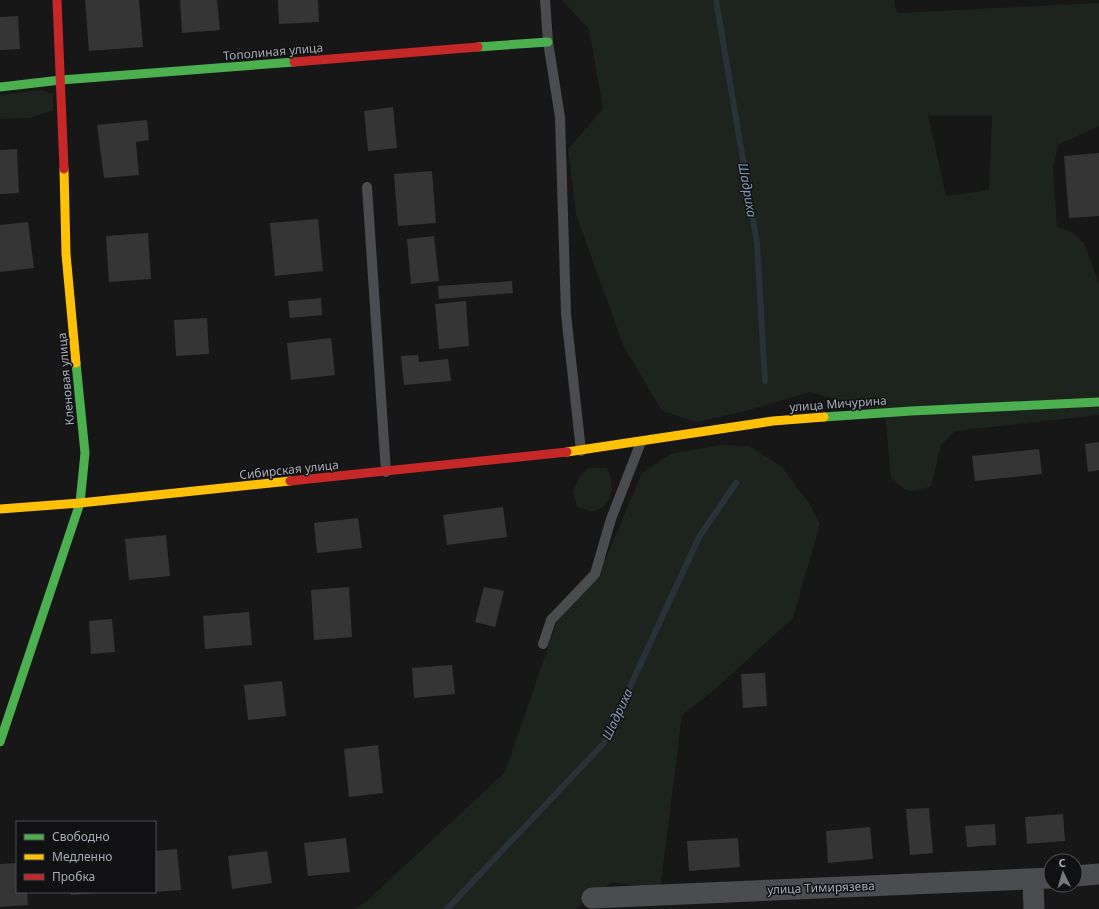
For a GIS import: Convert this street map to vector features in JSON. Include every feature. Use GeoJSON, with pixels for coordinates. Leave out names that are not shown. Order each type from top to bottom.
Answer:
{"type":"FeatureCollection","features":[{"type":"Feature","properties":{"kind":"street","name":"Кленовая улица"},"geometry":{"type":"LineString","coordinates":[[0,742],[80,503],[85,453],[66,254],[57,0]]}},
{"type":"Feature","properties":{"kind":"street","name":"Тополиная улица"},"geometry":{"type":"LineString","coordinates":[[0,87],[61,80],[548,42]]}},
{"type":"Feature","properties":{"kind":"street","name":"улица Мичурина"},"geometry":{"type":"LineString","coordinates":[[581,451],[773,421],[911,411],[1099,402]]}},
{"type":"Feature","properties":{"kind":"street","name":"Сибирская улица"},"geometry":{"type":"LineString","coordinates":[[0,509],[80,503],[581,451]]}},
{"type":"Feature","properties":{"kind":"street"},"geometry":{"type":"LineString","coordinates":[[1083,875],[1099,874]]}},
{"type":"Feature","properties":{"kind":"street"},"geometry":{"type":"LineString","coordinates":[[1034,909],[1042,879]]}},
{"type":"Feature","properties":{"kind":"street","name":"улица Тимирязева"},"geometry":{"type":"LineString","coordinates":[[592,898],[1042,879]]}},
{"type":"Feature","properties":{"kind":"lane"},"geometry":{"type":"LineString","coordinates":[[545,0],[548,42],[560,117],[566,314],[581,451]]}},
{"type":"Feature","properties":{"kind":"lane"},"geometry":{"type":"LineString","coordinates":[[367,187],[386,472]]}},
{"type":"Feature","properties":{"kind":"lane"},"geometry":{"type":"LineString","coordinates":[[543,644],[551,620],[595,574],[611,519],[641,442]]}},
{"type":"Feature","properties":{"kind":"shaded area"},"geometry":{"type":"Polygon","coordinates":[[[562,0],[894,0],[897,13],[1099,3],[1099,126],[1058,145],[1053,168],[1057,227],[1072,232],[1084,243],[1099,284],[1099,415],[955,431],[941,445],[931,486],[909,491],[901,487],[891,478],[885,413],[810,392],[745,411],[697,422],[662,411],[623,345],[576,214],[568,149],[603,109],[589,29],[562,0]],[[928,115],[946,196],[989,190],[992,115],[928,115]]]}},
{"type":"Feature","properties":{"kind":"shaded area"},"geometry":{"type":"Polygon","coordinates":[[[42,90],[53,94],[53,110],[29,118],[0,119],[0,95],[42,90]]]}},
{"type":"Feature","properties":{"kind":"shaded area"},"geometry":{"type":"Polygon","coordinates":[[[721,445],[749,446],[781,466],[809,503],[820,524],[793,618],[712,692],[682,715],[660,890],[612,882],[576,909],[356,909],[369,899],[505,772],[556,624],[606,558],[642,473],[671,454],[721,445]]]}},
{"type":"Feature","properties":{"kind":"shaded area"},"geometry":{"type":"Polygon","coordinates":[[[589,468],[607,468],[612,483],[610,498],[607,503],[602,508],[592,512],[577,506],[573,491],[579,478],[589,468]]]}},
{"type":"Feature","properties":{"kind":"building"},"geometry":{"type":"Polygon","coordinates":[[[85,0],[139,0],[143,47],[89,51],[85,0]]]}},
{"type":"Feature","properties":{"kind":"building"},"geometry":{"type":"Polygon","coordinates":[[[180,0],[217,0],[220,30],[182,33],[180,0]]]}},
{"type":"Feature","properties":{"kind":"building"},"geometry":{"type":"Polygon","coordinates":[[[278,0],[318,0],[319,22],[279,24],[278,0]]]}},
{"type":"Feature","properties":{"kind":"building"},"geometry":{"type":"Polygon","coordinates":[[[18,16],[20,49],[0,50],[0,17],[18,16]]]}},
{"type":"Feature","properties":{"kind":"building"},"geometry":{"type":"Polygon","coordinates":[[[393,107],[397,148],[368,151],[364,111],[393,107]]]}},
{"type":"Feature","properties":{"kind":"building"},"geometry":{"type":"Polygon","coordinates":[[[147,120],[149,140],[136,142],[139,175],[104,178],[97,125],[147,120]]]}},
{"type":"Feature","properties":{"kind":"building"},"geometry":{"type":"Polygon","coordinates":[[[17,149],[19,193],[0,194],[0,150],[17,149]]]}},
{"type":"Feature","properties":{"kind":"building"},"geometry":{"type":"Polygon","coordinates":[[[1099,153],[1099,216],[1069,218],[1064,156],[1099,153]]]}},
{"type":"Feature","properties":{"kind":"building"},"geometry":{"type":"Polygon","coordinates":[[[432,171],[436,223],[398,226],[394,174],[432,171]]]}},
{"type":"Feature","properties":{"kind":"building"},"geometry":{"type":"Polygon","coordinates":[[[318,219],[323,271],[275,276],[270,223],[318,219]]]}},
{"type":"Feature","properties":{"kind":"building"},"geometry":{"type":"Polygon","coordinates":[[[28,222],[34,268],[0,272],[0,225],[28,222]]]}},
{"type":"Feature","properties":{"kind":"building"},"geometry":{"type":"Polygon","coordinates":[[[148,233],[151,279],[109,282],[106,236],[148,233]]]}},
{"type":"Feature","properties":{"kind":"building"},"geometry":{"type":"Polygon","coordinates":[[[434,236],[439,281],[411,284],[407,239],[434,236]]]}},
{"type":"Feature","properties":{"kind":"building"},"geometry":{"type":"Polygon","coordinates":[[[512,281],[513,293],[439,299],[438,286],[512,281]]]}},
{"type":"Feature","properties":{"kind":"building"},"geometry":{"type":"Polygon","coordinates":[[[321,298],[322,315],[290,318],[288,301],[321,298]]]}},
{"type":"Feature","properties":{"kind":"building"},"geometry":{"type":"Polygon","coordinates":[[[466,301],[469,346],[439,349],[435,304],[466,301]]]}},
{"type":"Feature","properties":{"kind":"building"},"geometry":{"type":"Polygon","coordinates":[[[207,318],[209,354],[176,356],[174,320],[207,318]]]}},
{"type":"Feature","properties":{"kind":"building"},"geometry":{"type":"Polygon","coordinates":[[[331,338],[335,375],[291,380],[287,343],[331,338]]]}},
{"type":"Feature","properties":{"kind":"building"},"geometry":{"type":"Polygon","coordinates":[[[418,355],[419,362],[448,359],[451,381],[404,385],[401,356],[418,355]]]}},
{"type":"Feature","properties":{"kind":"building"},"geometry":{"type":"Polygon","coordinates":[[[1099,442],[1099,470],[1088,472],[1085,444],[1099,442]]]}},
{"type":"Feature","properties":{"kind":"building"},"geometry":{"type":"Polygon","coordinates":[[[1039,449],[1042,474],[975,481],[972,456],[1039,449]]]}},
{"type":"Feature","properties":{"kind":"building"},"geometry":{"type":"Polygon","coordinates":[[[503,507],[507,537],[447,545],[443,515],[503,507]]]}},
{"type":"Feature","properties":{"kind":"building"},"geometry":{"type":"Polygon","coordinates":[[[358,518],[362,548],[317,553],[314,523],[358,518]]]}},
{"type":"Feature","properties":{"kind":"building"},"geometry":{"type":"Polygon","coordinates":[[[166,535],[170,576],[129,580],[125,539],[166,535]]]}},
{"type":"Feature","properties":{"kind":"building"},"geometry":{"type":"Polygon","coordinates":[[[349,587],[352,637],[314,640],[311,590],[349,587]]]}},
{"type":"Feature","properties":{"kind":"building"},"geometry":{"type":"Polygon","coordinates":[[[484,587],[504,591],[495,627],[475,622],[484,587]]]}},
{"type":"Feature","properties":{"kind":"building"},"geometry":{"type":"Polygon","coordinates":[[[249,612],[252,645],[205,649],[203,616],[249,612]]]}},
{"type":"Feature","properties":{"kind":"building"},"geometry":{"type":"Polygon","coordinates":[[[112,619],[115,652],[91,654],[89,621],[112,619]]]}},
{"type":"Feature","properties":{"kind":"building"},"geometry":{"type":"Polygon","coordinates":[[[452,665],[455,694],[414,698],[412,668],[452,665]]]}},
{"type":"Feature","properties":{"kind":"building"},"geometry":{"type":"Polygon","coordinates":[[[765,673],[767,706],[743,708],[741,674],[765,673]]]}},
{"type":"Feature","properties":{"kind":"building"},"geometry":{"type":"Polygon","coordinates":[[[282,681],[286,716],[248,720],[244,685],[282,681]]]}},
{"type":"Feature","properties":{"kind":"building"},"geometry":{"type":"Polygon","coordinates":[[[378,745],[383,793],[349,797],[344,749],[378,745]]]}},
{"type":"Feature","properties":{"kind":"building"},"geometry":{"type":"Polygon","coordinates":[[[929,808],[933,853],[910,855],[906,809],[929,808]]]}},
{"type":"Feature","properties":{"kind":"building"},"geometry":{"type":"Polygon","coordinates":[[[1063,814],[1065,841],[1027,844],[1025,817],[1063,814]]]}},
{"type":"Feature","properties":{"kind":"building"},"geometry":{"type":"Polygon","coordinates":[[[995,824],[996,845],[967,847],[965,826],[995,824]]]}},
{"type":"Feature","properties":{"kind":"building"},"geometry":{"type":"Polygon","coordinates":[[[870,827],[873,859],[828,863],[826,831],[870,827]]]}},
{"type":"Feature","properties":{"kind":"building"},"geometry":{"type":"Polygon","coordinates":[[[346,838],[350,872],[308,876],[304,843],[346,838]]]}},
{"type":"Feature","properties":{"kind":"building"},"geometry":{"type":"Polygon","coordinates":[[[738,838],[740,867],[689,871],[687,841],[738,838]]]}},
{"type":"Feature","properties":{"kind":"building"},"geometry":{"type":"Polygon","coordinates":[[[177,849],[181,890],[156,892],[156,851],[177,849]]]}},
{"type":"Feature","properties":{"kind":"building"},"geometry":{"type":"Polygon","coordinates":[[[267,851],[272,883],[232,889],[228,856],[267,851]]]}},
{"type":"Feature","properties":{"kind":"building"},"geometry":{"type":"Polygon","coordinates":[[[16,863],[16,893],[27,893],[28,905],[0,907],[0,864],[16,863]]]}},
{"type":"Feature","properties":{"kind":"building"},"geometry":{"type":"Polygon","coordinates":[[[71,893],[95,893],[71,895],[71,893]]]}},
{"type":"Feature","properties":{"kind":"waterway","name":"Шадриха"},"geometry":{"type":"LineString","coordinates":[[716,0],[757,243],[765,381]]}},
{"type":"Feature","properties":{"kind":"waterway","name":"Шадриха"},"geometry":{"type":"LineString","coordinates":[[447,909],[604,743],[699,537],[736,483]]}},
{"type":"Feature","properties":{"kind":"traffic: fast"},"geometry":{"type":"LineString","coordinates":[[478,47],[548,42]]}},
{"type":"Feature","properties":{"kind":"traffic: fast"},"geometry":{"type":"LineString","coordinates":[[0,87],[61,80],[294,62]]}},
{"type":"Feature","properties":{"kind":"traffic: fast"},"geometry":{"type":"LineString","coordinates":[[0,742],[80,503],[85,453],[76,363]]}},
{"type":"Feature","properties":{"kind":"traffic: fast"},"geometry":{"type":"LineString","coordinates":[[824,417],[911,411],[1099,402]]}},
{"type":"Feature","properties":{"kind":"traffic: slow"},"geometry":{"type":"LineString","coordinates":[[64,169],[66,254],[76,363]]}},
{"type":"Feature","properties":{"kind":"traffic: slow"},"geometry":{"type":"LineString","coordinates":[[567,452],[773,421],[824,417]]}},
{"type":"Feature","properties":{"kind":"traffic: slow"},"geometry":{"type":"LineString","coordinates":[[0,509],[80,503],[290,481]]}},
{"type":"Feature","properties":{"kind":"traffic: jam"},"geometry":{"type":"LineString","coordinates":[[57,0],[64,169]]}},
{"type":"Feature","properties":{"kind":"traffic: jam"},"geometry":{"type":"LineString","coordinates":[[294,62],[478,47]]}},
{"type":"Feature","properties":{"kind":"traffic: jam"},"geometry":{"type":"LineString","coordinates":[[290,481],[567,452]]}}]}
